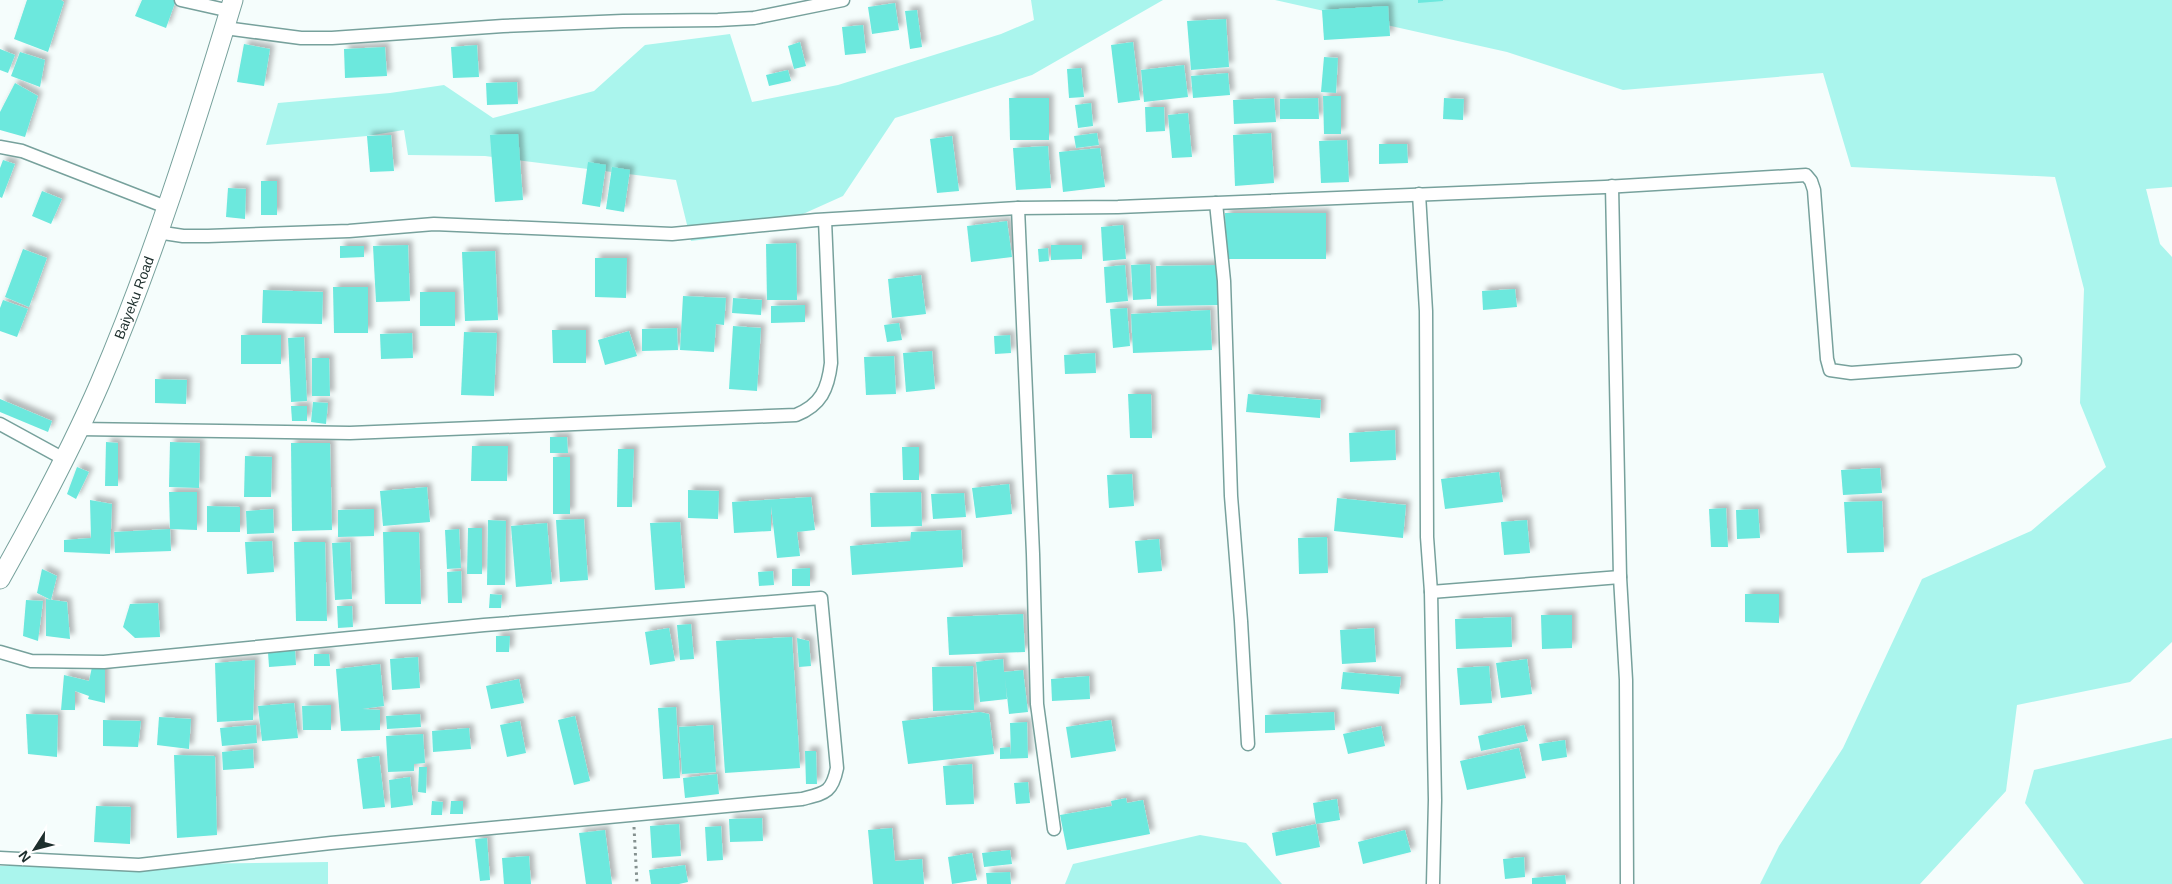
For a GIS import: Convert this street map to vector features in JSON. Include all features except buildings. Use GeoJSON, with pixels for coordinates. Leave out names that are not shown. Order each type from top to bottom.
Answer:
{"type":"FeatureCollection","features":[{"type":"Feature","properties":{"kind":"main road","name":"Baiyeku Road"},"geometry":{"type":"LineString","coordinates":[[2,568],[64,459],[100,383],[166,208],[229,13]]}},
{"type":"Feature","properties":{"kind":"street"},"geometry":{"type":"LineString","coordinates":[[181,0],[229,13],[301,38],[332,38],[503,26],[754,18],[842,0]]}},
{"type":"Feature","properties":{"kind":"street"},"geometry":{"type":"LineString","coordinates":[[0,147],[22,151],[166,208]]}},
{"type":"Feature","properties":{"kind":"street"},"geometry":{"type":"LineString","coordinates":[[157,232],[183,236],[208,236],[349,231],[434,224],[672,234],[825,220],[1018,208],[1118,207],[1216,203],[1612,186],[1806,175],[1811,181],[1814,190],[1827,359],[1830,370],[1851,373],[2015,361]]}},
{"type":"Feature","properties":{"kind":"street"},"geometry":{"type":"LineString","coordinates":[[1612,186],[1620,578],[1626,680],[1627,884]]}},
{"type":"Feature","properties":{"kind":"street"},"geometry":{"type":"LineString","coordinates":[[1419,194],[1426,311],[1428,537],[1431,592],[1435,800],[1433,884]]}},
{"type":"Feature","properties":{"kind":"street"},"geometry":{"type":"LineString","coordinates":[[1216,203],[1224,281],[1231,496],[1248,744]]}},
{"type":"Feature","properties":{"kind":"street"},"geometry":{"type":"LineString","coordinates":[[1018,208],[1033,554],[1036,704],[1054,829]]}},
{"type":"Feature","properties":{"kind":"street"},"geometry":{"type":"LineString","coordinates":[[78,429],[350,433],[796,415],[808,410],[820,399],[829,383],[832,363],[825,220]]}},
{"type":"Feature","properties":{"kind":"street"},"geometry":{"type":"LineString","coordinates":[[0,424],[64,459]]}},
{"type":"Feature","properties":{"kind":"street"},"geometry":{"type":"LineString","coordinates":[[1431,592],[1620,578]]}},
{"type":"Feature","properties":{"kind":"street"},"geometry":{"type":"LineString","coordinates":[[0,652],[31,661],[104,662],[484,625],[821,598],[837,768],[834,783],[830,788],[824,793],[802,799],[331,843],[140,865],[0,858]]}},
{"type":"Feature","properties":{"kind":"path"},"geometry":{"type":"LineString","coordinates":[[634,816],[637,884]]}},
{"type":"Feature","properties":{"kind":"shaded area"},"geometry":{"type":"Polygon","coordinates":[[[1031,0],[1163,0],[1032,75],[895,118],[843,196],[763,232],[691,241],[676,180],[485,156],[408,155],[404,130],[367,136],[266,145],[278,103],[390,93],[444,85],[493,118],[594,91],[645,45],[730,34],[752,102],[838,85],[1001,34],[1034,20],[1031,0]]]}},
{"type":"Feature","properties":{"kind":"shaded area"},"geometry":{"type":"Polygon","coordinates":[[[1275,0],[2172,0],[2172,187],[2146,189],[2160,244],[2172,257],[2172,642],[2130,682],[2017,705],[2006,791],[1920,884],[1760,884],[1779,846],[1843,748],[1922,579],[2031,531],[2106,467],[2080,403],[2084,289],[2055,177],[1851,167],[1823,73],[1623,90],[1507,52],[1275,0]]]}},
{"type":"Feature","properties":{"kind":"shaded area"},"geometry":{"type":"Polygon","coordinates":[[[2172,738],[2172,884],[2084,884],[2025,803],[2034,770],[2172,738]]]}},
{"type":"Feature","properties":{"kind":"shaded area"},"geometry":{"type":"Polygon","coordinates":[[[1200,835],[1246,843],[1282,884],[1065,884],[1073,864],[1200,835]]]}},
{"type":"Feature","properties":{"kind":"shaded area"},"geometry":{"type":"Polygon","coordinates":[[[328,862],[328,884],[0,884],[0,866],[328,862]]]}}]}
